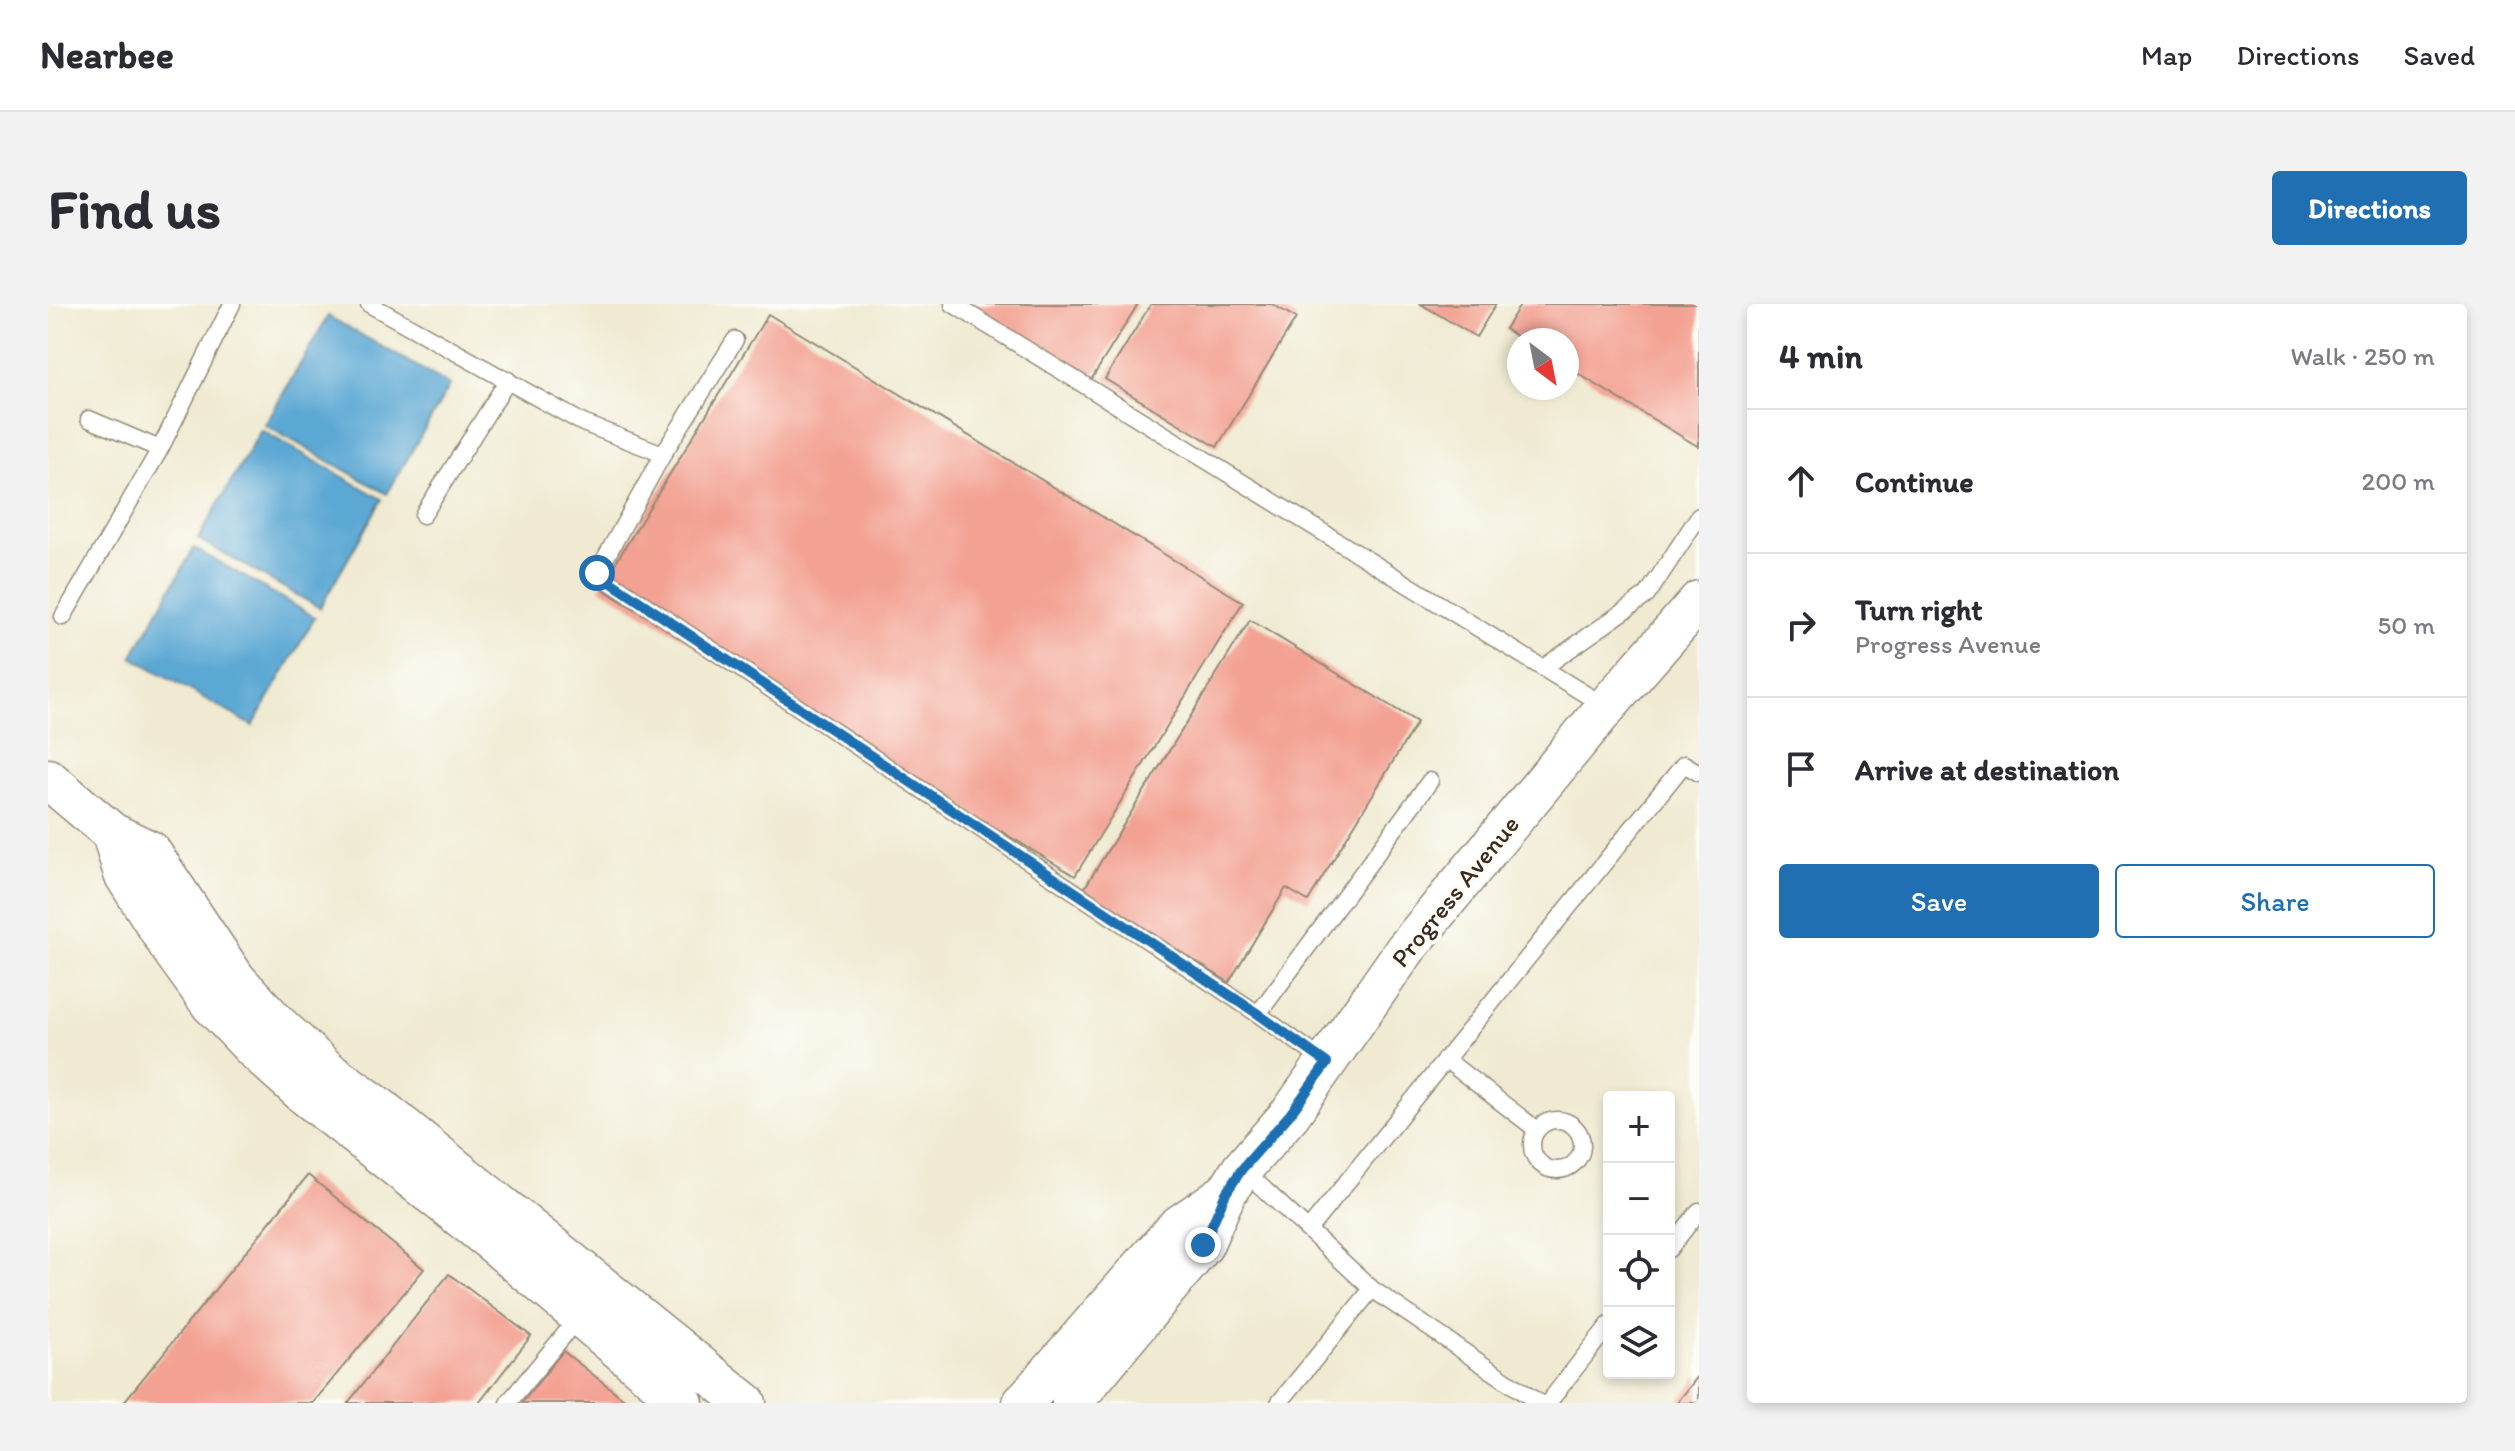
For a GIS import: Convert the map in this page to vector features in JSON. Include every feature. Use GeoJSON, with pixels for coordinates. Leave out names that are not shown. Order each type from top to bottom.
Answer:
{"type":"FeatureCollection","features":[{"type":"Feature","properties":{"kind":"street","name":"Progress Avenue"},"geometry":{"type":"LineString","coordinates":[[1023,1403],[1177,1227],[1234,1181],[1291,1113],[1405,950],[1606,707],[1699,601]]}},
{"type":"Feature","properties":{"kind":"street"},"geometry":{"type":"LineString","coordinates":[[48,779],[112,833],[150,851],[236,980],[278,1025],[327,1070],[380,1108],[746,1403]]}},
{"type":"Feature","properties":{"kind":"street"},"geometry":{"type":"LineString","coordinates":[[112,833],[124,874],[172,950],[211,1004],[254,1049],[304,1094],[491,1241],[683,1403]]}},
{"type":"Feature","properties":{"kind":"street","name":"Progress Avenue"},"geometry":{"type":"LineString","coordinates":[[1072,1403],[1203,1245],[1234,1181]]}},
{"type":"Feature","properties":{"kind":"lane"},"geometry":{"type":"LineString","coordinates":[[63,617],[160,449],[232,304]]}},
{"type":"Feature","properties":{"kind":"lane"},"geometry":{"type":"LineString","coordinates":[[369,304],[583,423],[663,454]]}},
{"type":"Feature","properties":{"kind":"lane"},"geometry":{"type":"LineString","coordinates":[[953,304],[1606,707]]}},
{"type":"Feature","properties":{"kind":"lane"},"geometry":{"type":"LineString","coordinates":[[735,340],[663,454],[597,573],[1327,1063]]}},
{"type":"Feature","properties":{"kind":"lane"},"geometry":{"type":"LineString","coordinates":[[423,515],[508,380]]}},
{"type":"Feature","properties":{"kind":"lane"},"geometry":{"type":"LineString","coordinates":[[89,419],[160,449]]}},
{"type":"Feature","properties":{"kind":"lane"},"geometry":{"type":"LineString","coordinates":[[1543,668],[1647,595],[1699,516]]}},
{"type":"Feature","properties":{"kind":"lane"},"geometry":{"type":"LineString","coordinates":[[1308,1230],[1684,764],[1699,773]]}},
{"type":"Feature","properties":{"kind":"lane"},"geometry":{"type":"LineString","coordinates":[[1258,1014],[1430,781]]}},
{"type":"Feature","properties":{"kind":"lane"},"geometry":{"type":"LineString","coordinates":[[1445,1059],[1537,1130]]}},
{"type":"Feature","properties":{"kind":"lane"},"geometry":{"type":"LineString","coordinates":[[1234,1181],[1308,1230],[1372,1289],[1539,1403]]}},
{"type":"Feature","properties":{"kind":"lane"},"geometry":{"type":"LineString","coordinates":[[1675,1241],[1699,1211]]}},
{"type":"Feature","properties":{"kind":"lane"},"geometry":{"type":"LineString","coordinates":[[1279,1403],[1372,1289]]}},
{"type":"Feature","properties":{"kind":"lane"},"geometry":{"type":"LineString","coordinates":[[508,1403],[579,1317]]}},
{"type":"Feature","properties":{"kind":"lane"},"geometry":{"type":"LineString","coordinates":[[1548,1403],[1603,1333]]}},
{"type":"Feature","properties":{"kind":"water"},"geometry":{"type":"Polygon","coordinates":[[[328,316],[450,385],[387,494],[265,425],[328,316]]]}},
{"type":"Feature","properties":{"kind":"water"},"geometry":{"type":"Polygon","coordinates":[[[261,430],[382,499],[320,608],[198,539],[261,430]]]}},
{"type":"Feature","properties":{"kind":"water"},"geometry":{"type":"Polygon","coordinates":[[[194,548],[315,617],[253,726],[132,657],[194,548]]]}},
{"type":"Feature","properties":{"kind":"building"},"geometry":{"type":"Polygon","coordinates":[[[967,304],[1138,304],[1091,380],[967,304]]]}},
{"type":"Feature","properties":{"kind":"building"},"geometry":{"type":"Polygon","coordinates":[[[1151,304],[1272,304],[1296,318],[1217,447],[1105,379],[1151,304]]]}},
{"type":"Feature","properties":{"kind":"building"},"geometry":{"type":"Polygon","coordinates":[[[1421,304],[1496,304],[1476,337],[1421,304]]]}},
{"type":"Feature","properties":{"kind":"building"},"geometry":{"type":"Polygon","coordinates":[[[1521,304],[1699,304],[1699,447],[1579,374],[1579,328],[1505,329],[1521,304]]]}},
{"type":"Feature","properties":{"kind":"building"},"geometry":{"type":"Polygon","coordinates":[[[768,314],[1243,602],[1075,876],[600,588],[768,314]]]}},
{"type":"Feature","properties":{"kind":"building"},"geometry":{"type":"Polygon","coordinates":[[[1250,620],[1417,722],[1308,901],[1286,888],[1229,982],[1082,892],[1250,620]]]}},
{"type":"Feature","properties":{"kind":"building"},"geometry":{"type":"Polygon","coordinates":[[[308,1175],[424,1269],[313,1403],[123,1403],[308,1175]]]}},
{"type":"Feature","properties":{"kind":"building"},"geometry":{"type":"Polygon","coordinates":[[[449,1274],[531,1336],[479,1403],[348,1403],[449,1274]]]}},
{"type":"Feature","properties":{"kind":"building"},"geometry":{"type":"Polygon","coordinates":[[[563,1351],[629,1403],[522,1403],[563,1351]]]}},
{"type":"Feature","properties":{"kind":"building"},"geometry":{"type":"Polygon","coordinates":[[[1699,1375],[1699,1403],[1677,1403],[1699,1375]]]}},
{"type":"Feature","properties":{"kind":"route"},"geometry":{"type":"LineString","coordinates":[[597,573],[1327,1063],[1291,1113],[1242,1169],[1226,1193],[1203,1245]]}}]}
